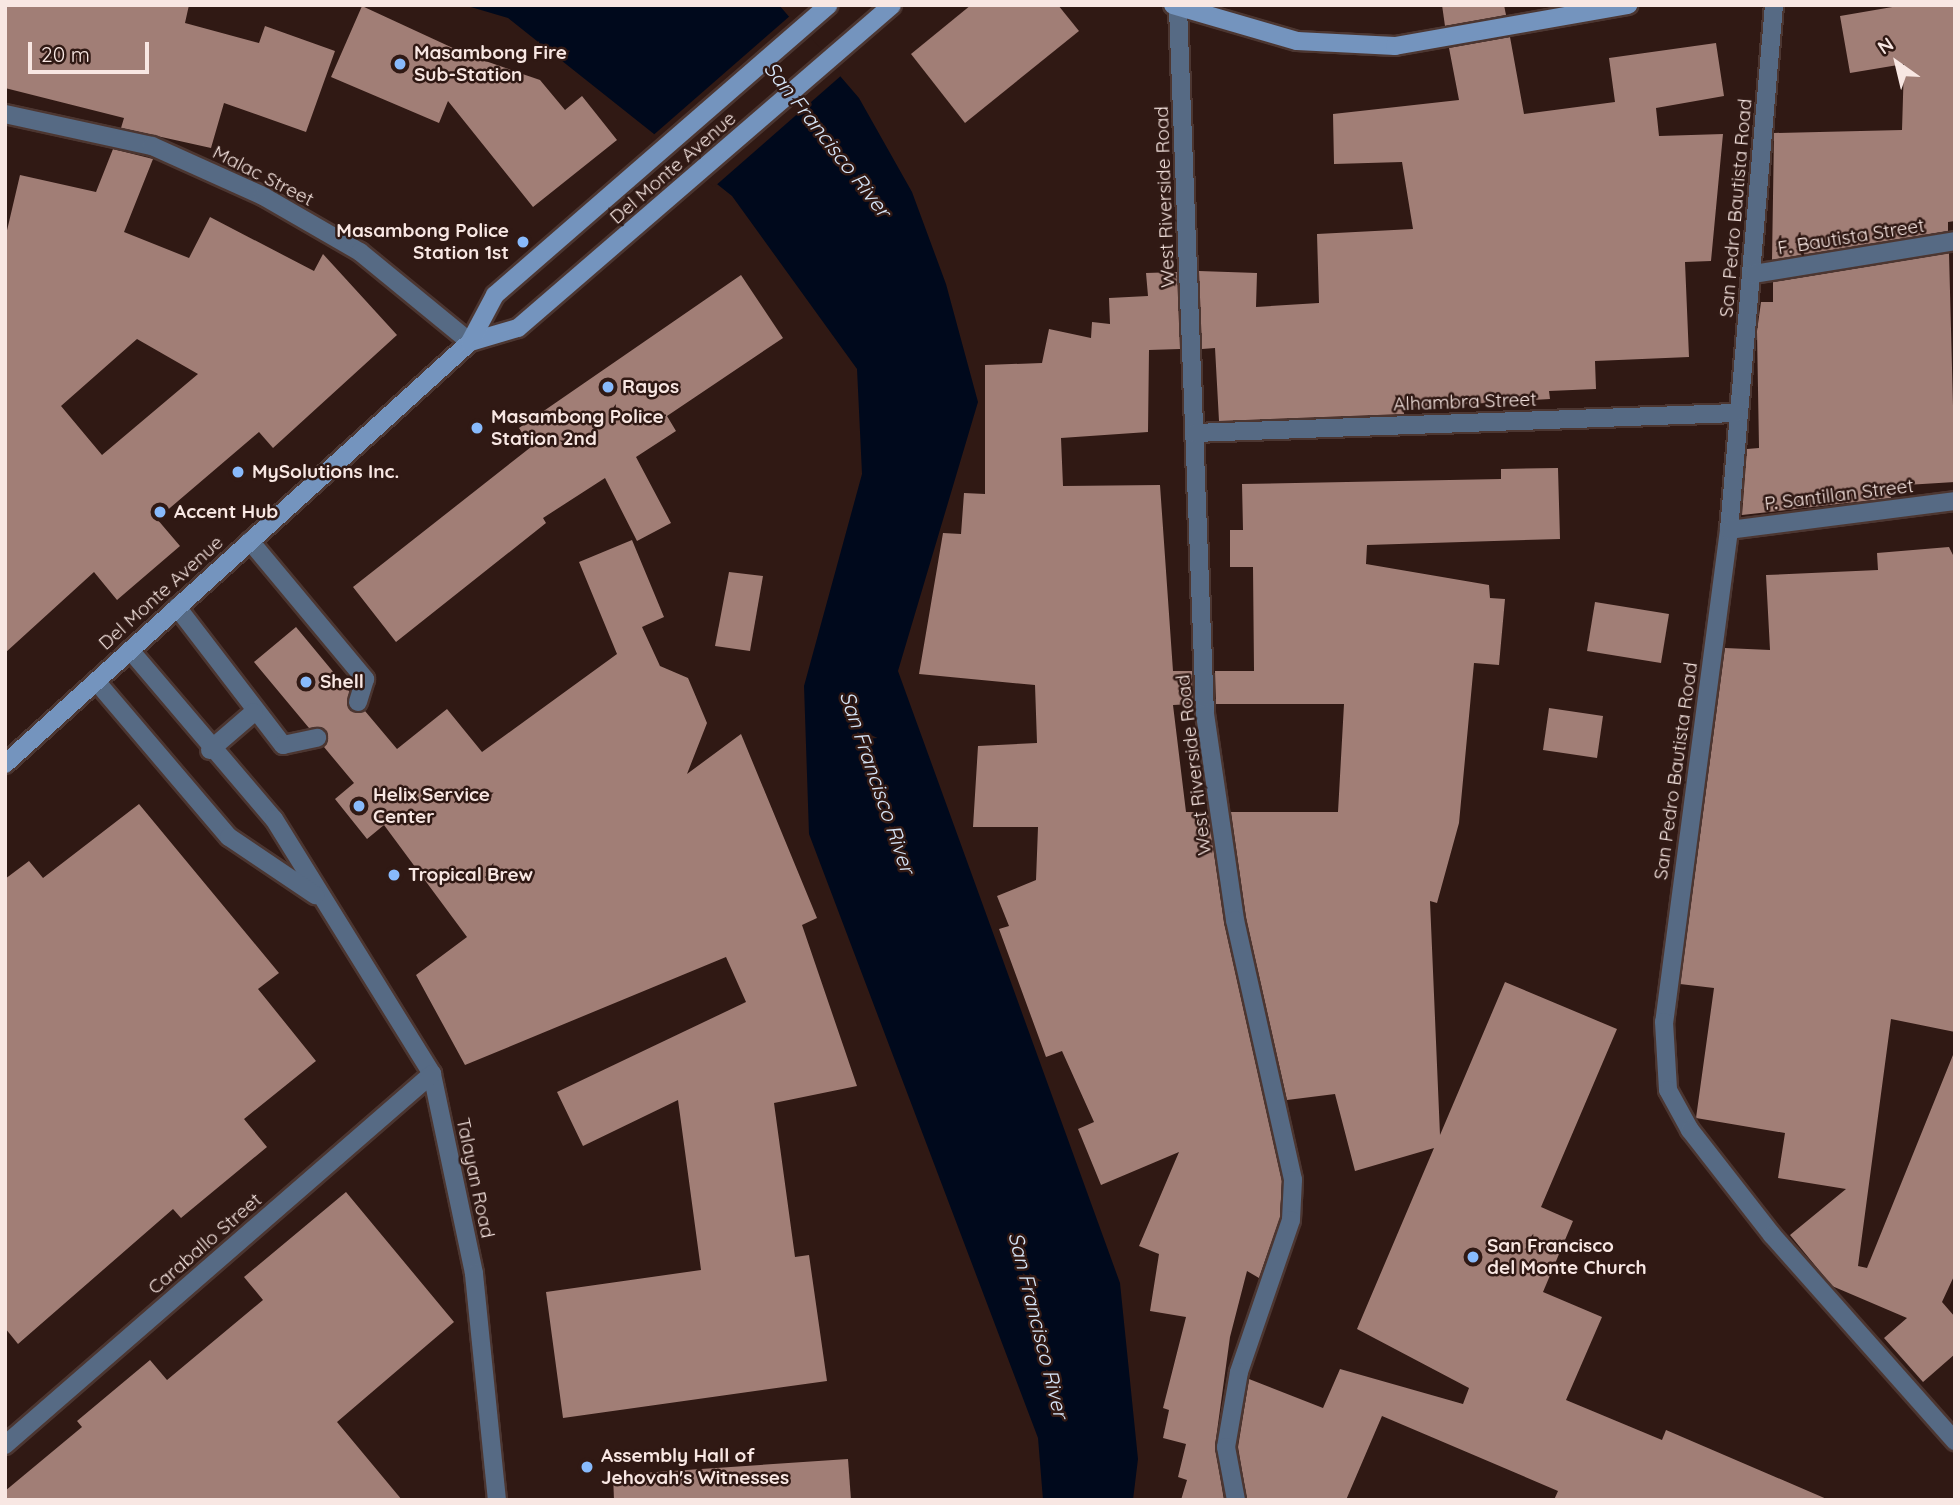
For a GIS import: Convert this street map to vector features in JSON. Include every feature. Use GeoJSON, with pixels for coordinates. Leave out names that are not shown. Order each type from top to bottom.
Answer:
{"type":"FeatureCollection","features":[{"type":"Feature","properties":{"kind":"main road","name":"Del Monte Avenue"},"geometry":{"type":"LineString","coordinates":[[5,764],[470,342],[495,295],[631,181],[829,5]]}},
{"type":"Feature","properties":{"kind":"main road","name":"Del Monte Avenue"},"geometry":{"type":"LineString","coordinates":[[470,342],[518,328],[657,211],[892,5]]}},
{"type":"Feature","properties":{"kind":"main road"},"geometry":{"type":"LineString","coordinates":[[1176,7],[1297,41],[1395,46],[1628,5]]}},
{"type":"Feature","properties":{"kind":"street","name":"San Pedro Bautista Road"},"geometry":{"type":"LineString","coordinates":[[1774,5],[1754,274],[1736,412],[1729,530],[1664,1022],[1668,1090],[1689,1130],[1772,1235],[1955,1441]]}},
{"type":"Feature","properties":{"kind":"street","name":"West Riverside Road"},"geometry":{"type":"LineString","coordinates":[[1176,7],[1205,714],[1235,920],[1293,1180],[1291,1220],[1239,1373],[1226,1447],[1236,1500]]}},
{"type":"Feature","properties":{"kind":"street","name":"Malac Street"},"geometry":{"type":"LineString","coordinates":[[5,114],[152,146],[263,195],[360,252],[470,342]]}},
{"type":"Feature","properties":{"kind":"street","name":"F. Bautista Street"},"geometry":{"type":"LineString","coordinates":[[1754,274],[1955,241]]}},
{"type":"Feature","properties":{"kind":"street","name":"Alhambra Street"},"geometry":{"type":"LineString","coordinates":[[1195,433],[1736,412]]}},
{"type":"Feature","properties":{"kind":"street","name":"P. Santillan Street"},"geometry":{"type":"LineString","coordinates":[[1729,530],[1955,501]]}},
{"type":"Feature","properties":{"kind":"street"},"geometry":{"type":"LineString","coordinates":[[250,541],[365,679],[358,702]]}},
{"type":"Feature","properties":{"kind":"street"},"geometry":{"type":"LineString","coordinates":[[177,607],[254,712],[283,745],[317,738]]}},
{"type":"Feature","properties":{"kind":"street","name":"Talayan Road"},"geometry":{"type":"LineString","coordinates":[[130,650],[210,750],[274,819],[318,897],[432,1074],[474,1274],[497,1500]]}},
{"type":"Feature","properties":{"kind":"street","name":"Talayan Road"},"geometry":{"type":"LineString","coordinates":[[96,681],[229,837],[318,897]]}},
{"type":"Feature","properties":{"kind":"street"},"geometry":{"type":"LineString","coordinates":[[210,750],[254,712]]}},
{"type":"Feature","properties":{"kind":"street","name":"Caraballo Street"},"geometry":{"type":"LineString","coordinates":[[5,1446],[432,1074]]}},
{"type":"Feature","properties":{"kind":"water","name":"San Francisco River"},"geometry":{"type":"Polygon","coordinates":[[[464,5],[779,5],[859,98],[912,192],[946,284],[978,402],[898,671],[1120,1283],[1138,1459],[1133,1500],[1043,1500],[1038,1438],[809,834],[804,686],[862,474],[857,369],[732,196],[508,18],[464,5]]]}},
{"type":"Feature","properties":{"kind":"pier"},"geometry":{"type":"Polygon","coordinates":[[[791,15],[843,74],[714,187],[650,138],[791,15]]]}},
{"type":"Feature","properties":{"kind":"building"},"geometry":{"type":"Polygon","coordinates":[[[5,5],[189,5],[185,23],[259,43],[265,26],[335,51],[306,132],[224,103],[211,148],[121,128],[124,118],[5,88],[5,5]]]}},
{"type":"Feature","properties":{"kind":"building"},"geometry":{"type":"Polygon","coordinates":[[[971,5],[1058,5],[1079,31],[965,123],[911,54],[971,5]]]}},
{"type":"Feature","properties":{"kind":"building"},"geometry":{"type":"Polygon","coordinates":[[[1442,5],[1504,5],[1506,15],[1445,26],[1442,5]]]}},
{"type":"Feature","properties":{"kind":"building"},"geometry":{"type":"Polygon","coordinates":[[[1904,5],[1955,5],[1955,221],[1948,222],[1948,231],[1772,260],[1774,133],[1902,130],[1904,64],[1850,73],[1840,16],[1904,5]]]}},
{"type":"Feature","properties":{"kind":"building"},"geometry":{"type":"Polygon","coordinates":[[[362,6],[468,55],[540,80],[565,110],[582,96],[617,140],[533,207],[448,101],[439,123],[331,77],[362,6]]]}},
{"type":"Feature","properties":{"kind":"building"},"geometry":{"type":"Polygon","coordinates":[[[1510,37],[1524,114],[1615,102],[1609,58],[1716,43],[1724,96],[1656,108],[1659,136],[1723,134],[1711,261],[1685,262],[1689,357],[1595,361],[1596,389],[1549,391],[1550,399],[1404,408],[1404,414],[1219,421],[1215,348],[1202,349],[1199,271],[1257,273],[1256,307],[1319,303],[1317,234],[1413,229],[1402,162],[1334,164],[1333,114],[1459,100],[1449,48],[1510,37]]]}},
{"type":"Feature","properties":{"kind":"building"},"geometry":{"type":"Polygon","coordinates":[[[113,149],[153,159],[124,232],[189,258],[210,217],[314,271],[323,254],[397,335],[273,448],[259,432],[157,519],[180,546],[117,600],[94,572],[5,653],[5,239],[20,175],[96,192],[113,149]],[[137,339],[61,406],[102,455],[198,374],[137,339]]]}},
{"type":"Feature","properties":{"kind":"building"},"geometry":{"type":"Polygon","coordinates":[[[1949,253],[1955,482],[1890,486],[1891,498],[1742,515],[1747,449],[1759,448],[1757,331],[1761,302],[1773,302],[1773,282],[1949,253]]]}},
{"type":"Feature","properties":{"kind":"building"},"geometry":{"type":"Polygon","coordinates":[[[1177,272],[1180,349],[1149,350],[1148,432],[1061,438],[1063,486],[1160,485],[1173,671],[1192,671],[1193,704],[1173,705],[1186,812],[1208,812],[1224,922],[1282,1181],[1280,1218],[1259,1278],[1247,1271],[1230,1337],[1215,1446],[1224,1500],[1181,1500],[1187,1480],[1178,1477],[1186,1444],[1163,1438],[1169,1410],[1163,1408],[1186,1317],[1150,1311],[1159,1254],[1139,1246],[1179,1152],[1101,1185],[1078,1129],[1094,1122],[1062,1051],[1046,1057],[999,929],[1009,926],[997,896],[1036,880],[1038,827],[973,827],[978,746],[1037,743],[1035,685],[919,674],[943,533],[961,534],[964,493],[985,494],[985,365],[1042,363],[1049,329],[1091,338],[1092,322],[1110,324],[1109,298],[1148,296],[1146,273],[1177,272]]]}},
{"type":"Feature","properties":{"kind":"building"},"geometry":{"type":"Polygon","coordinates":[[[741,275],[783,338],[667,416],[676,431],[636,457],[671,523],[637,541],[605,478],[543,518],[546,523],[396,642],[353,587],[531,447],[519,428],[741,275]]]}},
{"type":"Feature","properties":{"kind":"building"},"geometry":{"type":"Polygon","coordinates":[[[1558,468],[1560,539],[1367,545],[1366,564],[1489,585],[1490,598],[1505,599],[1499,665],[1474,663],[1459,823],[1437,903],[1430,901],[1440,1135],[1505,982],[1617,1029],[1541,1207],[1573,1221],[1543,1292],[1602,1317],[1566,1400],[1662,1440],[1666,1430],[1829,1500],[1554,1500],[1558,1491],[1382,1416],[1346,1500],[1247,1500],[1238,1447],[1249,1379],[1323,1408],[1340,1369],[1463,1404],[1469,1388],[1357,1329],[1434,1148],[1355,1171],[1335,1094],[1287,1100],[1246,918],[1231,812],[1338,812],[1344,704],[1216,704],[1215,671],[1254,671],[1253,567],[1230,567],[1230,530],[1243,530],[1242,484],[1501,479],[1501,469],[1558,468]]]}},
{"type":"Feature","properties":{"kind":"building"},"geometry":{"type":"Polygon","coordinates":[[[632,540],[664,617],[642,627],[660,666],[688,678],[707,723],[687,774],[741,734],[817,918],[802,925],[857,1086],[774,1103],[795,1257],[809,1255],[827,1381],[563,1418],[546,1292],[701,1270],[678,1100],[583,1146],[557,1092],[746,1002],[726,957],[465,1065],[416,975],[467,937],[384,825],[367,839],[335,799],[354,783],[324,747],[326,731],[309,728],[254,662],[296,627],[349,691],[349,709],[365,711],[397,749],[447,709],[482,752],[617,654],[579,562],[632,540]]]}},
{"type":"Feature","properties":{"kind":"building"},"geometry":{"type":"Polygon","coordinates":[[[1949,547],[1955,559],[1955,1032],[1891,1019],[1858,1266],[1867,1268],[1955,1050],[1955,1274],[1942,1302],[1955,1317],[1955,1354],[1923,1382],[1884,1338],[1907,1318],[1832,1286],[1790,1235],[1846,1189],[1778,1178],[1785,1133],[1696,1118],[1714,988],[1680,984],[1725,648],[1770,650],[1766,575],[1878,570],[1877,553],[1949,547]]]}},
{"type":"Feature","properties":{"kind":"building"},"geometry":{"type":"Polygon","coordinates":[[[729,572],[763,576],[750,651],[715,646],[729,572]]]}},
{"type":"Feature","properties":{"kind":"building"},"geometry":{"type":"Polygon","coordinates":[[[1595,602],[1669,614],[1661,663],[1587,651],[1595,602]]]}},
{"type":"Feature","properties":{"kind":"building"},"geometry":{"type":"Polygon","coordinates":[[[1549,708],[1603,716],[1597,758],[1543,750],[1549,708]]]}},
{"type":"Feature","properties":{"kind":"building"},"geometry":{"type":"Polygon","coordinates":[[[139,804],[279,973],[258,989],[316,1061],[244,1119],[267,1147],[181,1218],[173,1209],[18,1344],[5,1328],[5,879],[29,861],[43,878],[139,804]]]}},
{"type":"Feature","properties":{"kind":"building"},"geometry":{"type":"Polygon","coordinates":[[[346,1192],[454,1322],[337,1422],[402,1500],[5,1500],[5,1491],[82,1427],[77,1421],[150,1360],[167,1380],[263,1300],[244,1277],[346,1192]]]}},
{"type":"Feature","properties":{"kind":"building"},"geometry":{"type":"Polygon","coordinates":[[[848,1459],[851,1500],[614,1500],[613,1475],[848,1459]]]}},
{"type":"Feature","properties":{"kind":"place","name":"Masambong Fire Sub-Station"},"geometry":{"type":"Point","coordinates":[400,64]}},
{"type":"Feature","properties":{"kind":"place","name":"Masambong Police Station 1st"},"geometry":{"type":"Point","coordinates":[523,242]}},
{"type":"Feature","properties":{"kind":"place","name":"Rayos"},"geometry":{"type":"Point","coordinates":[608,387]}},
{"type":"Feature","properties":{"kind":"place","name":"Masambong Police Station 2nd"},"geometry":{"type":"Point","coordinates":[477,428]}},
{"type":"Feature","properties":{"kind":"place","name":"MySolutions Inc."},"geometry":{"type":"Point","coordinates":[238,472]}},
{"type":"Feature","properties":{"kind":"place","name":"Accent Hub"},"geometry":{"type":"Point","coordinates":[160,512]}},
{"type":"Feature","properties":{"kind":"place","name":"Shell"},"geometry":{"type":"Point","coordinates":[306,682]}},
{"type":"Feature","properties":{"kind":"place","name":"Helix Service Center"},"geometry":{"type":"Point","coordinates":[359,806]}},
{"type":"Feature","properties":{"kind":"place","name":"Tropical Brew"},"geometry":{"type":"Point","coordinates":[394,875]}},
{"type":"Feature","properties":{"kind":"place","name":"San Francisco del Monte Church"},"geometry":{"type":"Point","coordinates":[1473,1257]}},
{"type":"Feature","properties":{"kind":"place","name":"Assembly Hall of Jehovah's Witnesses"},"geometry":{"type":"Point","coordinates":[587,1467]}}]}
